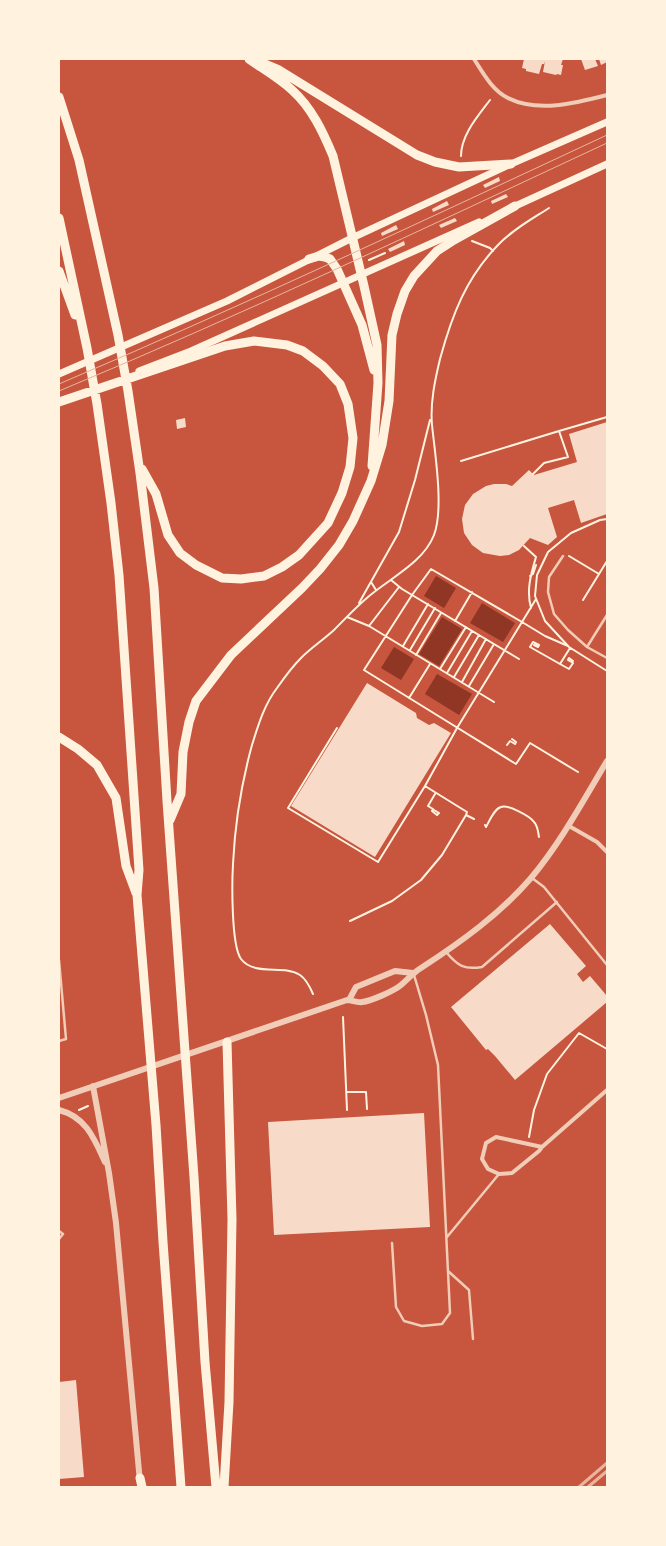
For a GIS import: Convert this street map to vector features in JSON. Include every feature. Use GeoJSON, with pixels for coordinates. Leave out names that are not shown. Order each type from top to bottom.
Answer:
{"type":"FeatureCollection","features":[{"type":"Feature","properties":{"kind":"highway"},"geometry":{"type":"LineString","coordinates":[[250,59],[279,70],[417,155],[435,162],[459,167],[511,164]]}},
{"type":"Feature","properties":{"kind":"highway"},"geometry":{"type":"LineString","coordinates":[[250,59],[292,90],[312,113],[333,156],[377,345],[378,383],[371,481]]}},
{"type":"Feature","properties":{"kind":"highway"},"geometry":{"type":"LineString","coordinates":[[59,97],[79,160],[118,335],[139,464],[154,588],[194,1169],[205,1362],[216,1487]]}},
{"type":"Feature","properties":{"kind":"highway"},"geometry":{"type":"LineString","coordinates":[[169,822],[181,794],[183,752],[189,722],[196,701],[230,655],[302,588],[320,569],[339,545],[353,521],[371,481],[382,445],[389,402],[392,335],[405,291],[414,276],[437,251],[515,206]]}},
{"type":"Feature","properties":{"kind":"highway"},"geometry":{"type":"LineString","coordinates":[[59,218],[87,348],[97,404],[119,575],[139,870],[137,895],[156,1125],[181,1487]]}},
{"type":"Feature","properties":{"kind":"highway"},"geometry":{"type":"LineString","coordinates":[[309,259],[319,256],[330,260],[343,282],[362,325],[378,383]]}},
{"type":"Feature","properties":{"kind":"highway"},"geometry":{"type":"LineString","coordinates":[[59,271],[87,348]]}},
{"type":"Feature","properties":{"kind":"highway"},"geometry":{"type":"LineString","coordinates":[[59,402],[225,346],[254,341],[287,345],[303,351],[323,366],[340,384],[348,404],[353,438],[350,467],[342,493],[328,523],[299,555],[282,567],[264,576],[241,579],[222,578],[196,565],[180,553],[168,535],[156,494],[139,464]]}},
{"type":"Feature","properties":{"kind":"highway"},"geometry":{"type":"LineString","coordinates":[[59,737],[78,749],[97,765],[116,798],[126,866],[137,895]]}},
{"type":"Feature","properties":{"kind":"highway"},"geometry":{"type":"LineString","coordinates":[[224,1487],[229,1402],[232,1219],[227,1042]]}},
{"type":"Feature","properties":{"kind":"main road"},"geometry":{"type":"LineString","coordinates":[[59,374],[227,301],[352,238],[511,164],[607,122]]}},
{"type":"Feature","properties":{"kind":"main road"},"geometry":{"type":"LineString","coordinates":[[59,402],[191,350],[607,164]]}},
{"type":"Feature","properties":{"kind":"street"},"geometry":{"type":"LineString","coordinates":[[474,59],[490,83],[507,98],[530,105],[566,105],[607,95]]}},
{"type":"Feature","properties":{"kind":"street"},"geometry":{"type":"LineString","coordinates":[[59,1098],[349,1000],[361,1003],[381,996],[400,986],[413,973],[446,952],[486,922],[516,894],[531,877],[569,826],[607,761]]}},
{"type":"Feature","properties":{"kind":"street"},"geometry":{"type":"LineString","coordinates":[[569,826],[597,842],[607,852]]}},
{"type":"Feature","properties":{"kind":"street"},"geometry":{"type":"LineString","coordinates":[[349,1000],[356,987],[395,971],[413,973]]}},
{"type":"Feature","properties":{"kind":"street"},"geometry":{"type":"LineString","coordinates":[[96,1085],[95,1104],[109,1173],[116,1223],[140,1484]]}},
{"type":"Feature","properties":{"kind":"street"},"geometry":{"type":"LineString","coordinates":[[542,1147],[496,1137],[486,1143],[482,1159],[488,1169],[499,1174],[512,1172],[539,1151],[607,1090]]}},
{"type":"Feature","properties":{"kind":"street"},"geometry":{"type":"LineString","coordinates":[[59,1110],[70,1113],[87,1127],[96,1142],[109,1173]]}},
{"type":"Feature","properties":{"kind":"lane"},"geometry":{"type":"LineString","coordinates":[[564,555],[549,577],[548,592],[554,614],[568,630],[587,647],[607,658]]}},
{"type":"Feature","properties":{"kind":"lane"},"geometry":{"type":"LineString","coordinates":[[587,647],[607,615]]}},
{"type":"Feature","properties":{"kind":"lane"},"geometry":{"type":"LineString","coordinates":[[531,877],[544,887],[557,902],[607,965]]}},
{"type":"Feature","properties":{"kind":"lane"},"geometry":{"type":"LineString","coordinates":[[446,952],[456,964],[470,969],[482,967],[557,902]]}},
{"type":"Feature","properties":{"kind":"lane"},"geometry":{"type":"LineString","coordinates":[[59,960],[66,1039],[59,1041]]}},
{"type":"Feature","properties":{"kind":"lane"},"geometry":{"type":"LineString","coordinates":[[392,1243],[396,1307],[404,1321],[422,1326],[442,1324],[450,1313],[438,1065],[426,1015],[413,973]]}},
{"type":"Feature","properties":{"kind":"lane"},"geometry":{"type":"LineString","coordinates":[[59,1007],[63,1006]]}},
{"type":"Feature","properties":{"kind":"lane"},"geometry":{"type":"LineString","coordinates":[[446,1237],[499,1174]]}},
{"type":"Feature","properties":{"kind":"lane"},"geometry":{"type":"LineString","coordinates":[[59,1231],[63,1234],[59,1239]]}},
{"type":"Feature","properties":{"kind":"lane"},"geometry":{"type":"LineString","coordinates":[[448,1271],[469,1290],[473,1339]]}},
{"type":"Feature","properties":{"kind":"path"},"geometry":{"type":"LineString","coordinates":[[461,156],[461,151],[467,133],[490,100]]}},
{"type":"Feature","properties":{"kind":"path"},"geometry":{"type":"LineString","coordinates":[[358,606],[399,532],[425,444],[431,415],[435,377],[454,313],[475,273],[500,243],[549,208]]}},
{"type":"Feature","properties":{"kind":"path"},"geometry":{"type":"LineString","coordinates":[[471,241],[490,248],[493,251]]}},
{"type":"Feature","properties":{"kind":"path"},"geometry":{"type":"LineString","coordinates":[[368,260],[385,253]]}},
{"type":"Feature","properties":{"kind":"path"},"geometry":{"type":"LineString","coordinates":[[313,994],[302,976],[295,972],[260,969],[248,964],[240,958],[233,920],[232,884],[235,824],[245,771],[259,720],[275,690],[300,659],[347,618],[376,590],[391,580],[428,548],[437,526],[438,519],[437,470],[431,415]]}},
{"type":"Feature","properties":{"kind":"path"},"geometry":{"type":"LineString","coordinates":[[461,461],[607,416]]}},
{"type":"Feature","properties":{"kind":"path"},"geometry":{"type":"LineString","coordinates":[[533,474],[544,463],[568,456],[559,431]]}},
{"type":"Feature","properties":{"kind":"path"},"geometry":{"type":"LineString","coordinates":[[569,647],[544,620],[536,599],[536,575],[548,552],[571,533],[600,520],[607,519]]}},
{"type":"Feature","properties":{"kind":"path"},"geometry":{"type":"LineString","coordinates":[[524,546],[536,557],[530,577],[528,598],[531,608]]}},
{"type":"Feature","properties":{"kind":"path"},"geometry":{"type":"LineString","coordinates":[[554,547],[559,550]]}},
{"type":"Feature","properties":{"kind":"path"},"geometry":{"type":"LineString","coordinates":[[564,555],[599,574]]}},
{"type":"Feature","properties":{"kind":"path"},"geometry":{"type":"LineString","coordinates":[[583,600],[607,561]]}},
{"type":"Feature","properties":{"kind":"path"},"geometry":{"type":"LineString","coordinates":[[530,577],[533,574],[536,565]]}},
{"type":"Feature","properties":{"kind":"path"},"geometry":{"type":"LineString","coordinates":[[578,772],[530,743],[516,764],[364,670],[412,594],[432,569],[545,636],[569,647],[607,671]]}},
{"type":"Feature","properties":{"kind":"path"},"geometry":{"type":"LineString","coordinates":[[391,580],[442,613],[519,659]]}},
{"type":"Feature","properties":{"kind":"path"},"geometry":{"type":"LineString","coordinates":[[371,582],[376,590]]}},
{"type":"Feature","properties":{"kind":"path"},"geometry":{"type":"LineString","coordinates":[[369,626],[399,586]]}},
{"type":"Feature","properties":{"kind":"path"},"geometry":{"type":"LineString","coordinates":[[455,621],[472,592]]}},
{"type":"Feature","properties":{"kind":"path"},"geometry":{"type":"LineString","coordinates":[[337,728],[288,808],[378,862],[425,786],[457,728],[536,599]]}},
{"type":"Feature","properties":{"kind":"path"},"geometry":{"type":"LineString","coordinates":[[402,647],[428,604]]}},
{"type":"Feature","properties":{"kind":"path"},"geometry":{"type":"LineString","coordinates":[[410,651],[434,608]]}},
{"type":"Feature","properties":{"kind":"path"},"geometry":{"type":"LineString","coordinates":[[416,655],[442,613]]}},
{"type":"Feature","properties":{"kind":"path"},"geometry":{"type":"LineString","coordinates":[[347,618],[369,626],[494,702]]}},
{"type":"Feature","properties":{"kind":"path"},"geometry":{"type":"LineString","coordinates":[[440,669],[466,627]]}},
{"type":"Feature","properties":{"kind":"path"},"geometry":{"type":"LineString","coordinates":[[447,673],[472,631]]}},
{"type":"Feature","properties":{"kind":"path"},"geometry":{"type":"LineString","coordinates":[[454,678],[479,635]]}},
{"type":"Feature","properties":{"kind":"path"},"geometry":{"type":"LineString","coordinates":[[461,682],[486,639]]}},
{"type":"Feature","properties":{"kind":"path"},"geometry":{"type":"LineString","coordinates":[[534,645],[538,647],[539,645],[533,642],[530,647],[569,670],[573,663],[568,660],[569,658],[573,661]]}},
{"type":"Feature","properties":{"kind":"path"},"geometry":{"type":"LineString","coordinates":[[469,687],[494,644]]}},
{"type":"Feature","properties":{"kind":"path"},"geometry":{"type":"LineString","coordinates":[[560,664],[569,647]]}},
{"type":"Feature","properties":{"kind":"path"},"geometry":{"type":"LineString","coordinates":[[409,698],[430,664]]}},
{"type":"Feature","properties":{"kind":"path"},"geometry":{"type":"LineString","coordinates":[[508,745],[510,741],[515,744],[516,742],[512,739]]}},
{"type":"Feature","properties":{"kind":"path"},"geometry":{"type":"LineString","coordinates":[[425,786],[467,812],[466,815],[474,819]]}},
{"type":"Feature","properties":{"kind":"path"},"geometry":{"type":"LineString","coordinates":[[434,810],[439,812],[437,815],[432,811],[433,809],[428,806],[435,794]]}},
{"type":"Feature","properties":{"kind":"path"},"geometry":{"type":"LineString","coordinates":[[485,826],[496,809],[502,806],[509,806],[534,821],[538,829],[539,837]]}},
{"type":"Feature","properties":{"kind":"path"},"geometry":{"type":"LineString","coordinates":[[350,921],[392,901],[421,880],[442,855],[466,815]]}},
{"type":"Feature","properties":{"kind":"path"},"geometry":{"type":"LineString","coordinates":[[344,1017],[347,1110]]}},
{"type":"Feature","properties":{"kind":"path"},"geometry":{"type":"LineString","coordinates":[[528,1144],[534,1110],[547,1074],[579,1033],[607,1050]]}},
{"type":"Feature","properties":{"kind":"path"},"geometry":{"type":"LineString","coordinates":[[346,1092],[366,1092],[367,1109]]}},
{"type":"Feature","properties":{"kind":"path"},"geometry":{"type":"LineString","coordinates":[[78,1110],[89,1106]]}},
{"type":"Feature","properties":{"kind":"shaded area"},"geometry":{"type":"Polygon","coordinates":[[[436,576],[456,588],[444,608],[424,596],[436,576]]]}},
{"type":"Feature","properties":{"kind":"shaded area"},"geometry":{"type":"Polygon","coordinates":[[[482,603],[515,623],[503,642],[470,623],[482,603]]]}},
{"type":"Feature","properties":{"kind":"shaded area"},"geometry":{"type":"Polygon","coordinates":[[[442,617],[462,629],[439,666],[419,654],[442,617]]]}},
{"type":"Feature","properties":{"kind":"shaded area"},"geometry":{"type":"Polygon","coordinates":[[[394,647],[414,659],[401,680],[381,668],[394,647]]]}},
{"type":"Feature","properties":{"kind":"shaded area"},"geometry":{"type":"Polygon","coordinates":[[[437,674],[472,694],[459,715],[425,694],[437,674]]]}},
{"type":"Feature","properties":{"kind":"building"},"geometry":{"type":"Polygon","coordinates":[[[524,59],[563,59],[561,65],[563,65],[561,75],[543,72],[545,61],[544,64],[542,64],[539,74],[526,71],[526,69],[522,68],[524,59]]]}},
{"type":"Feature","properties":{"kind":"building"},"geometry":{"type":"Polygon","coordinates":[[[581,59],[595,59],[598,66],[585,70],[581,59]]]}},
{"type":"Feature","properties":{"kind":"building"},"geometry":{"type":"Polygon","coordinates":[[[599,59],[607,59],[607,62],[601,65],[599,59]]]}},
{"type":"Feature","properties":{"kind":"building"},"geometry":{"type":"Polygon","coordinates":[[[499,177],[500,181],[485,188],[483,185],[499,177]]]}},
{"type":"Feature","properties":{"kind":"building"},"geometry":{"type":"Polygon","coordinates":[[[506,194],[508,197],[492,204],[491,201],[506,194]]]}},
{"type":"Feature","properties":{"kind":"building"},"geometry":{"type":"Polygon","coordinates":[[[447,201],[449,205],[433,212],[432,209],[447,201]]]}},
{"type":"Feature","properties":{"kind":"building"},"geometry":{"type":"Polygon","coordinates":[[[455,218],[457,221],[441,228],[439,225],[455,218]]]}},
{"type":"Feature","properties":{"kind":"building"},"geometry":{"type":"Polygon","coordinates":[[[396,225],[398,229],[382,236],[381,233],[396,225]]]}},
{"type":"Feature","properties":{"kind":"building"},"geometry":{"type":"Polygon","coordinates":[[[404,241],[405,245],[390,252],[388,249],[404,241]]]}},
{"type":"Feature","properties":{"kind":"building"},"geometry":{"type":"Polygon","coordinates":[[[185,418],[186,427],[177,429],[176,420],[185,418]]]}},
{"type":"Feature","properties":{"kind":"building"},"geometry":{"type":"Polygon","coordinates":[[[607,422],[607,514],[581,523],[574,500],[548,508],[557,537],[548,545],[530,538],[519,550],[509,555],[500,556],[483,553],[472,545],[464,533],[462,519],[465,505],[473,494],[486,486],[494,484],[506,484],[512,486],[529,470],[534,475],[577,462],[569,434],[607,422]]]}},
{"type":"Feature","properties":{"kind":"building"},"geometry":{"type":"Polygon","coordinates":[[[367,683],[416,713],[417,718],[429,725],[434,723],[451,733],[375,857],[291,806],[367,683]]]}},
{"type":"Feature","properties":{"kind":"building"},"geometry":{"type":"Polygon","coordinates":[[[550,924],[586,966],[577,974],[583,982],[590,976],[607,996],[607,1002],[515,1080],[495,1056],[488,1049],[486,1050],[451,1007],[550,924]]]}},
{"type":"Feature","properties":{"kind":"building"},"geometry":{"type":"Polygon","coordinates":[[[424,1113],[430,1227],[274,1235],[268,1122],[424,1113]]]}},
{"type":"Feature","properties":{"kind":"building"},"geometry":{"type":"Polygon","coordinates":[[[76,1380],[84,1477],[59,1479],[59,1382],[76,1380]]]}},
{"type":"Feature","properties":{"kind":"tram line"},"geometry":{"type":"LineString","coordinates":[[59,384],[266,293],[607,135]]}},
{"type":"Feature","properties":{"kind":"tram line"},"geometry":{"type":"LineString","coordinates":[[59,391],[266,301],[607,143]]}},
{"type":"Feature","properties":{"kind":"railway"},"geometry":{"type":"LineString","coordinates":[[579,1487],[607,1463]]}},
{"type":"Feature","properties":{"kind":"railway"},"geometry":{"type":"LineString","coordinates":[[588,1487],[607,1471]]}}]}
